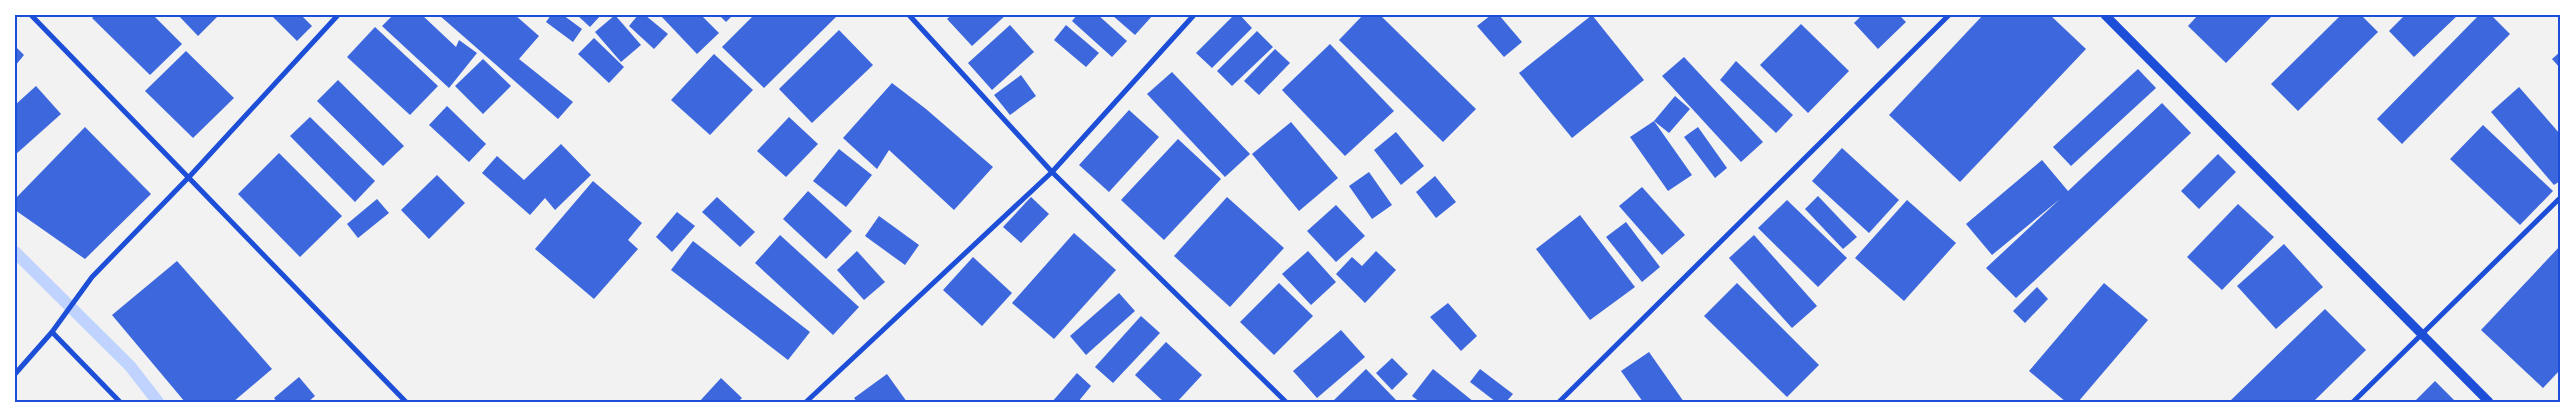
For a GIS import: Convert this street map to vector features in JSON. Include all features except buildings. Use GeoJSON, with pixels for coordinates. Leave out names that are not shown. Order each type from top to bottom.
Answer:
{"type":"FeatureCollection","features":[{"type":"Feature","properties":{"kind":"street"},"geometry":{"type":"LineString","coordinates":[[31,15],[406,402]]}},
{"type":"Feature","properties":{"kind":"street"},"geometry":{"type":"LineString","coordinates":[[15,374],[52,332],[92,277],[189,177],[338,15]]}},
{"type":"Feature","properties":{"kind":"street"},"geometry":{"type":"LineString","coordinates":[[910,15],[1052,172],[1286,402]]}},
{"type":"Feature","properties":{"kind":"street"},"geometry":{"type":"LineString","coordinates":[[806,402],[1052,172],[1194,15]]}},
{"type":"Feature","properties":{"kind":"street"},"geometry":{"type":"LineString","coordinates":[[1559,402],[1949,15]]}},
{"type":"Feature","properties":{"kind":"street"},"geometry":{"type":"LineString","coordinates":[[2105,15],[2489,402]]}},
{"type":"Feature","properties":{"kind":"street"},"geometry":{"type":"LineString","coordinates":[[2353,402],[2560,198]]}},
{"type":"Feature","properties":{"kind":"street"},"geometry":{"type":"LineString","coordinates":[[52,332],[120,402]]}},
{"type":"Feature","properties":{"kind":"waterway"},"geometry":{"type":"LineString","coordinates":[[15,252],[130,366],[158,402]]}}]}
